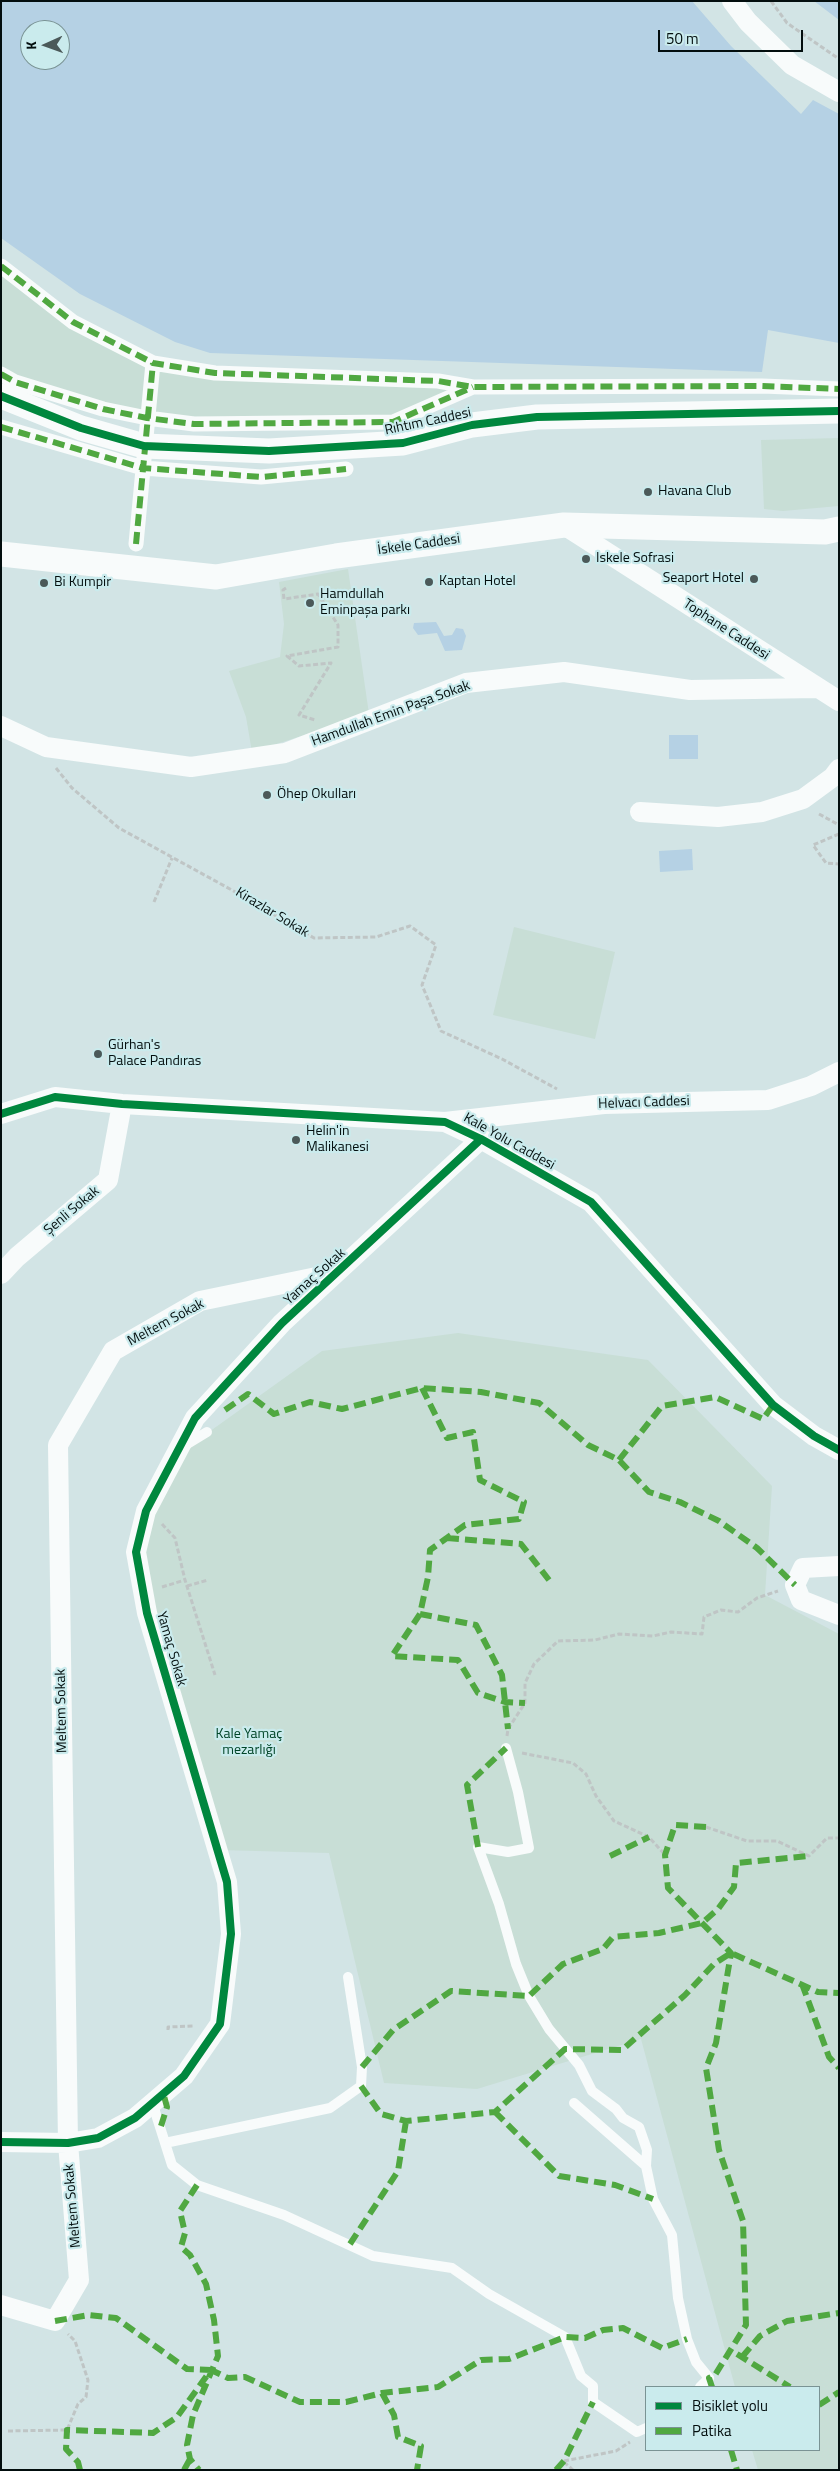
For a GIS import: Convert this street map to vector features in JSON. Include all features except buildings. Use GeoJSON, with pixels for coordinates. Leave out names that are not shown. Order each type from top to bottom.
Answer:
{"type":"FeatureCollection","features":[{"type":"Feature","properties":{"kind":"street"},"geometry":{"type":"LineString","coordinates":[[732,1],[748,22],[792,65],[839,92]]}},
{"type":"Feature","properties":{"kind":"street"},"geometry":{"type":"LineString","coordinates":[[2,267],[72,322],[153,363],[215,373],[438,380],[473,387],[762,386],[839,389]]}},
{"type":"Feature","properties":{"kind":"street"},"geometry":{"type":"LineString","coordinates":[[136,544],[153,363]]}},
{"type":"Feature","properties":{"kind":"street"},"geometry":{"type":"LineString","coordinates":[[1,374],[15,382],[103,410],[194,424],[392,422],[473,387]]}},
{"type":"Feature","properties":{"kind":"street","name":"Rıhtım Caddesi"},"geometry":{"type":"LineString","coordinates":[[1,396],[81,428],[144,457],[210,449],[293,449],[403,443],[472,425],[537,417],[839,411]]}},
{"type":"Feature","properties":{"kind":"street"},"geometry":{"type":"LineString","coordinates":[[1,427],[144,457],[261,477],[346,469]]}},
{"type":"Feature","properties":{"kind":"street","name":"İskele Caddesi"},"geometry":{"type":"LineString","coordinates":[[1,554],[216,578],[336,556],[564,525],[825,532],[839,529]]}},
{"type":"Feature","properties":{"kind":"street","name":"Tophane Caddesi"},"geometry":{"type":"LineString","coordinates":[[564,525],[839,701]]}},
{"type":"Feature","properties":{"kind":"street","name":"Hamdullah Emin Paşa Sokak"},"geometry":{"type":"LineString","coordinates":[[1,726],[46,747],[191,767],[285,753],[466,683],[564,672],[690,690],[817,688]]}},
{"type":"Feature","properties":{"kind":"street"},"geometry":{"type":"LineString","coordinates":[[640,812],[718,817],[762,812],[803,799],[833,777],[839,769]]}},
{"type":"Feature","properties":{"kind":"street","name":"Helvacı Caddesi"},"geometry":{"type":"LineString","coordinates":[[445,1122],[588,1106],[768,1100],[811,1086],[839,1072]]}},
{"type":"Feature","properties":{"kind":"street","name":"Kale Yolu Caddesi"},"geometry":{"type":"LineString","coordinates":[[1,1114],[55,1097],[122,1104],[445,1122],[480,1139],[591,1202],[773,1405],[814,1436],[839,1450]]}},
{"type":"Feature","properties":{"kind":"street","name":"Şenli Sokak"},"geometry":{"type":"LineString","coordinates":[[1,1274],[17,1257],[108,1180],[122,1104]]}},
{"type":"Feature","properties":{"kind":"street","name":"Yamaç Sokak"},"geometry":{"type":"LineString","coordinates":[[68,2143],[94,2126],[130,2110],[152,2104],[184,2076],[220,2024],[232,1934],[228,1882],[147,1613],[136,1552],[146,1510],[195,1418],[282,1323],[480,1139]]}},
{"type":"Feature","properties":{"kind":"street","name":"Meltem Sokak"},"geometry":{"type":"LineString","coordinates":[[55,2320],[78,2280],[68,2143],[58,1445],[113,1351],[200,1302],[338,1273]]}},
{"type":"Feature","properties":{"kind":"street"},"geometry":{"type":"LineString","coordinates":[[839,1566],[803,1568],[796,1585],[801,1600],[839,1615]]}},
{"type":"Feature","properties":{"kind":"street"},"geometry":{"type":"LineString","coordinates":[[1,2142],[68,2143]]}},
{"type":"Feature","properties":{"kind":"street"},"geometry":{"type":"LineString","coordinates":[[1,2305],[55,2320]]}},
{"type":"Feature","properties":{"kind":"lane"},"geometry":{"type":"LineString","coordinates":[[177,1450],[206,1432]]}},
{"type":"Feature","properties":{"kind":"lane"},"geometry":{"type":"LineString","coordinates":[[506,1748],[518,1792],[529,1848],[508,1852],[478,1847],[499,1904],[516,1964],[530,1996],[549,2029],[579,2065],[592,2091],[616,2109],[623,2118],[639,2127],[647,2150],[646,2166],[652,2199],[672,2235],[678,2298],[687,2339],[696,2362],[710,2378],[701,2386]]}},
{"type":"Feature","properties":{"kind":"lane"},"geometry":{"type":"LineString","coordinates":[[164,2143],[330,2108],[361,2086],[362,2067],[348,1977]]}},
{"type":"Feature","properties":{"kind":"lane"},"geometry":{"type":"LineString","coordinates":[[574,2103],[646,2166]]}},
{"type":"Feature","properties":{"kind":"lane"},"geometry":{"type":"LineString","coordinates":[[152,2104],[172,2165],[197,2185],[284,2215],[373,2256],[452,2268],[488,2294],[565,2337],[581,2376],[592,2386],[593,2402],[637,2432],[645,2428]]}},
{"type":"Feature","properties":{"kind":"path"},"geometry":{"type":"LineString","coordinates":[[771,1],[787,23],[839,59]]}},
{"type":"Feature","properties":{"kind":"path"},"geometry":{"type":"LineString","coordinates":[[290,587],[283,590],[284,599],[318,594],[338,625],[338,647],[287,656],[299,666],[331,663],[299,715],[347,729]]}},
{"type":"Feature","properties":{"kind":"path"},"geometry":{"type":"LineString","coordinates":[[819,814],[839,824]]}},
{"type":"Feature","properties":{"kind":"path"},"geometry":{"type":"LineString","coordinates":[[839,834],[813,845],[826,863],[839,864]]}},
{"type":"Feature","properties":{"kind":"path"},"geometry":{"type":"LineString","coordinates":[[154,902],[172,858]]}},
{"type":"Feature","properties":{"kind":"path"},"geometry":{"type":"LineString","coordinates":[[146,1510],[175,1538],[185,1580],[215,1675]]}},
{"type":"Feature","properties":{"kind":"path"},"geometry":{"type":"LineString","coordinates":[[158,1588],[185,1580]]}},
{"type":"Feature","properties":{"kind":"path"},"geometry":{"type":"LineString","coordinates":[[187,1586],[208,1580]]}},
{"type":"Feature","properties":{"kind":"path"},"geometry":{"type":"LineString","coordinates":[[665,1855],[649,1837],[614,1821],[596,1796],[586,1774],[573,1763],[540,1758],[506,1748],[508,1729],[525,1703],[525,1683],[534,1664],[558,1641],[595,1640],[619,1634],[653,1636],[670,1632],[702,1634],[704,1617],[721,1610],[738,1612],[757,1598],[796,1585]]}},
{"type":"Feature","properties":{"kind":"path"},"geometry":{"type":"LineString","coordinates":[[706,1828],[747,1841],[777,1841],[809,1856],[827,1838],[839,1838]]}},
{"type":"Feature","properties":{"kind":"path"},"geometry":{"type":"LineString","coordinates":[[168,2030],[168,2027],[178,2026]]}},
{"type":"Feature","properties":{"kind":"path"},"geometry":{"type":"LineString","coordinates":[[8,2431],[67,2430],[78,2404],[86,2397],[88,2380],[74,2341],[55,2320]]}},
{"type":"Feature","properties":{"kind":"path"},"geometry":{"type":"LineString","coordinates":[[573,2470],[564,2461],[616,2451],[631,2442]]}},
{"type":"Feature","properties":{"kind":"green space"},"geometry":{"type":"Polygon","coordinates":[[[4,271],[151,365],[144,415],[104,407],[1,370],[1,278],[4,271]]]}},
{"type":"Feature","properties":{"kind":"green space"},"geometry":{"type":"Polygon","coordinates":[[[156,366],[467,388],[392,420],[150,416],[156,366]]]}},
{"type":"Feature","properties":{"kind":"green space"},"geometry":{"type":"Polygon","coordinates":[[[839,438],[839,506],[783,511],[764,509],[761,440],[839,438]]]}},
{"type":"Feature","properties":{"kind":"green space"},"geometry":{"type":"Polygon","coordinates":[[[348,569],[369,714],[252,752],[246,717],[229,671],[280,657],[284,624],[279,582],[348,569]]]}},
{"type":"Feature","properties":{"kind":"green space"},"geometry":{"type":"Polygon","coordinates":[[[514,927],[615,952],[595,1039],[493,1015],[514,927]]]}},
{"type":"Feature","properties":{"kind":"green space","name":"Kale Yamaç mezarlığı"},"geometry":{"type":"Polygon","coordinates":[[[458,1333],[648,1360],[772,1486],[765,1595],[839,1634],[839,2470],[758,2470],[752,2451],[820,2451],[820,2386],[735,2386],[641,2039],[477,2089],[384,2083],[329,1853],[220,1850],[140,1548],[181,1452],[322,1351],[458,1333]]]}},
{"type":"Feature","properties":{"kind":"water"},"geometry":{"type":"Polygon","coordinates":[[[1,1],[692,1],[731,46],[801,114],[813,100],[839,114],[839,343],[768,330],[762,372],[210,353],[175,342],[80,294],[1,238],[1,1]]]}},
{"type":"Feature","properties":{"kind":"water"},"geometry":{"type":"Polygon","coordinates":[[[814,1],[839,1],[839,20],[814,1]]]}},
{"type":"Feature","properties":{"kind":"water"},"geometry":{"type":"Polygon","coordinates":[[[436,622],[444,636],[452,635],[456,628],[463,629],[466,636],[462,650],[445,651],[437,633],[418,635],[413,628],[414,623],[436,622]]]}},
{"type":"Feature","properties":{"kind":"water"},"geometry":{"type":"Polygon","coordinates":[[[669,735],[698,735],[698,759],[669,759],[669,735]]]}},
{"type":"Feature","properties":{"kind":"water"},"geometry":{"type":"Polygon","coordinates":[[[692,849],[693,870],[660,872],[659,851],[692,849]]]}},
{"type":"Feature","properties":{"kind":"marked path"},"geometry":{"type":"LineString","coordinates":[[1,266],[73,322],[153,363],[215,373],[438,381],[473,387],[762,386],[839,389]]}},
{"type":"Feature","properties":{"kind":"marked path"},"geometry":{"type":"LineString","coordinates":[[136,544],[153,363]]}},
{"type":"Feature","properties":{"kind":"marked path"},"geometry":{"type":"LineString","coordinates":[[1,374],[15,382],[103,409],[147,418],[194,424],[393,422],[473,387]]}},
{"type":"Feature","properties":{"kind":"marked path"},"geometry":{"type":"LineString","coordinates":[[1,427],[143,468],[261,477],[346,469]]}},
{"type":"Feature","properties":{"kind":"marked path"},"geometry":{"type":"LineString","coordinates":[[422,1388],[447,1438],[473,1432],[480,1480],[524,1502],[519,1519],[465,1525],[430,1550],[428,1577],[420,1614],[392,1656],[458,1660],[478,1693],[505,1702],[525,1703]]}},
{"type":"Feature","properties":{"kind":"marked path"},"geometry":{"type":"LineString","coordinates":[[225,1410],[248,1394],[274,1414],[310,1402],[342,1409],[422,1388],[481,1392],[539,1403],[588,1445],[619,1460],[649,1492],[680,1502],[719,1521],[757,1548],[795,1585]]}},
{"type":"Feature","properties":{"kind":"marked path"},"geometry":{"type":"LineString","coordinates":[[619,1460],[662,1406],[715,1397],[763,1419],[773,1405]]}},
{"type":"Feature","properties":{"kind":"marked path"},"geometry":{"type":"LineString","coordinates":[[447,1538],[521,1544],[549,1580]]}},
{"type":"Feature","properties":{"kind":"marked path"},"geometry":{"type":"LineString","coordinates":[[420,1614],[476,1625],[502,1675],[508,1729]]}},
{"type":"Feature","properties":{"kind":"marked path"},"geometry":{"type":"LineString","coordinates":[[478,1847],[467,1785],[506,1748]]}},
{"type":"Feature","properties":{"kind":"marked path"},"geometry":{"type":"LineString","coordinates":[[706,1827],[675,1825],[665,1855],[668,1888],[731,1953],[716,2043],[706,2068],[719,2150],[743,2221],[746,2325],[715,2375],[709,2378],[712,2386]]}},
{"type":"Feature","properties":{"kind":"marked path"},"geometry":{"type":"LineString","coordinates":[[610,1856],[649,1837]]}},
{"type":"Feature","properties":{"kind":"marked path"},"geometry":{"type":"LineString","coordinates":[[362,2067],[393,2030],[451,1991],[529,1996],[563,1964],[603,1949],[613,1937],[659,1933],[702,1923],[718,1909],[734,1887],[736,1863],[809,1856]]}},
{"type":"Feature","properties":{"kind":"marked path"},"geometry":{"type":"LineString","coordinates":[[361,2086],[381,2114],[406,2121],[495,2112],[565,2049],[622,2050],[685,1995],[714,1964],[731,1953],[818,1992],[839,1993]]}},
{"type":"Feature","properties":{"kind":"marked path"},"geometry":{"type":"LineString","coordinates":[[802,1984],[829,2057],[839,2068]]}},
{"type":"Feature","properties":{"kind":"marked path"},"geometry":{"type":"LineString","coordinates":[[161,2126],[167,2107],[164,2096]]}},
{"type":"Feature","properties":{"kind":"marked path"},"geometry":{"type":"LineString","coordinates":[[495,2112],[559,2176],[615,2185],[653,2199]]}},
{"type":"Feature","properties":{"kind":"marked path"},"geometry":{"type":"LineString","coordinates":[[350,2244],[398,2171],[406,2121]]}},
{"type":"Feature","properties":{"kind":"marked path"},"geometry":{"type":"LineString","coordinates":[[197,2185],[180,2211],[185,2233],[181,2247],[190,2255],[206,2284],[214,2320],[218,2356],[193,2415],[187,2445],[190,2459],[199,2470]]}},
{"type":"Feature","properties":{"kind":"marked path"},"geometry":{"type":"LineString","coordinates":[[742,2357],[760,2336],[787,2321],[839,2313]]}},
{"type":"Feature","properties":{"kind":"marked path"},"geometry":{"type":"LineString","coordinates":[[55,2321],[89,2315],[116,2318],[187,2369],[211,2370]]}},
{"type":"Feature","properties":{"kind":"marked path"},"geometry":{"type":"LineString","coordinates":[[80,2470],[78,2462],[66,2449],[67,2430],[153,2433],[177,2417],[211,2370],[228,2378],[245,2377],[300,2402],[346,2402],[382,2393],[438,2387],[481,2360],[509,2359],[565,2337],[585,2338],[603,2330],[623,2328],[662,2348],[687,2339]]}},
{"type":"Feature","properties":{"kind":"marked path"},"geometry":{"type":"LineString","coordinates":[[737,2354],[788,2386]]}},
{"type":"Feature","properties":{"kind":"marked path"},"geometry":{"type":"LineString","coordinates":[[820,2404],[839,2392]]}},
{"type":"Feature","properties":{"kind":"marked path"},"geometry":{"type":"LineString","coordinates":[[382,2393],[394,2415],[398,2437],[421,2446],[417,2470]]}},
{"type":"Feature","properties":{"kind":"marked path"},"geometry":{"type":"LineString","coordinates":[[556,2470],[564,2461],[593,2402]]}},
{"type":"Feature","properties":{"kind":"marked path"},"geometry":{"type":"LineString","coordinates":[[731,2451],[737,2470]]}},
{"type":"Feature","properties":{"kind":"marked path"},"geometry":{"type":"LineString","coordinates":[[184,2470],[190,2459]]}},
{"type":"Feature","properties":{"kind":"cycle path"},"geometry":{"type":"LineString","coordinates":[[1,396],[81,428],[144,446],[269,451],[403,443],[472,425],[537,417],[839,411]]}},
{"type":"Feature","properties":{"kind":"cycle path"},"geometry":{"type":"LineString","coordinates":[[1,1114],[55,1097],[122,1104],[445,1122],[481,1139],[591,1202],[773,1405],[814,1436],[839,1450]]}},
{"type":"Feature","properties":{"kind":"cycle path"},"geometry":{"type":"LineString","coordinates":[[1,2142],[68,2143],[98,2138],[135,2118],[184,2076],[220,2024],[231,1934],[227,1882],[147,1613],[136,1552],[146,1511],[195,1418],[282,1323],[481,1139]]}},
{"type":"Feature","properties":{"kind":"place","name":"Havana Club"},"geometry":{"type":"Point","coordinates":[648,492]}},
{"type":"Feature","properties":{"kind":"place","name":"Iskele Sofrasi"},"geometry":{"type":"Point","coordinates":[586,559]}},
{"type":"Feature","properties":{"kind":"place","name":"Seaport Hotel"},"geometry":{"type":"Point","coordinates":[754,579]}},
{"type":"Feature","properties":{"kind":"place","name":"Kaptan Hotel"},"geometry":{"type":"Point","coordinates":[429,582]}},
{"type":"Feature","properties":{"kind":"place","name":"Bi Kumpir"},"geometry":{"type":"Point","coordinates":[44,583]}},
{"type":"Feature","properties":{"kind":"place","name":"Hamdullah Eminpaşa parkı"},"geometry":{"type":"Point","coordinates":[310,603]}},
{"type":"Feature","properties":{"kind":"place","name":"Öhep Okulları"},"geometry":{"type":"Point","coordinates":[267,795]}},
{"type":"Feature","properties":{"kind":"place","name":"Gürhan's Palace Pandıras"},"geometry":{"type":"Point","coordinates":[98,1054]}},
{"type":"Feature","properties":{"kind":"place","name":"Helin'in Malikanesi"},"geometry":{"type":"Point","coordinates":[296,1140]}}]}
